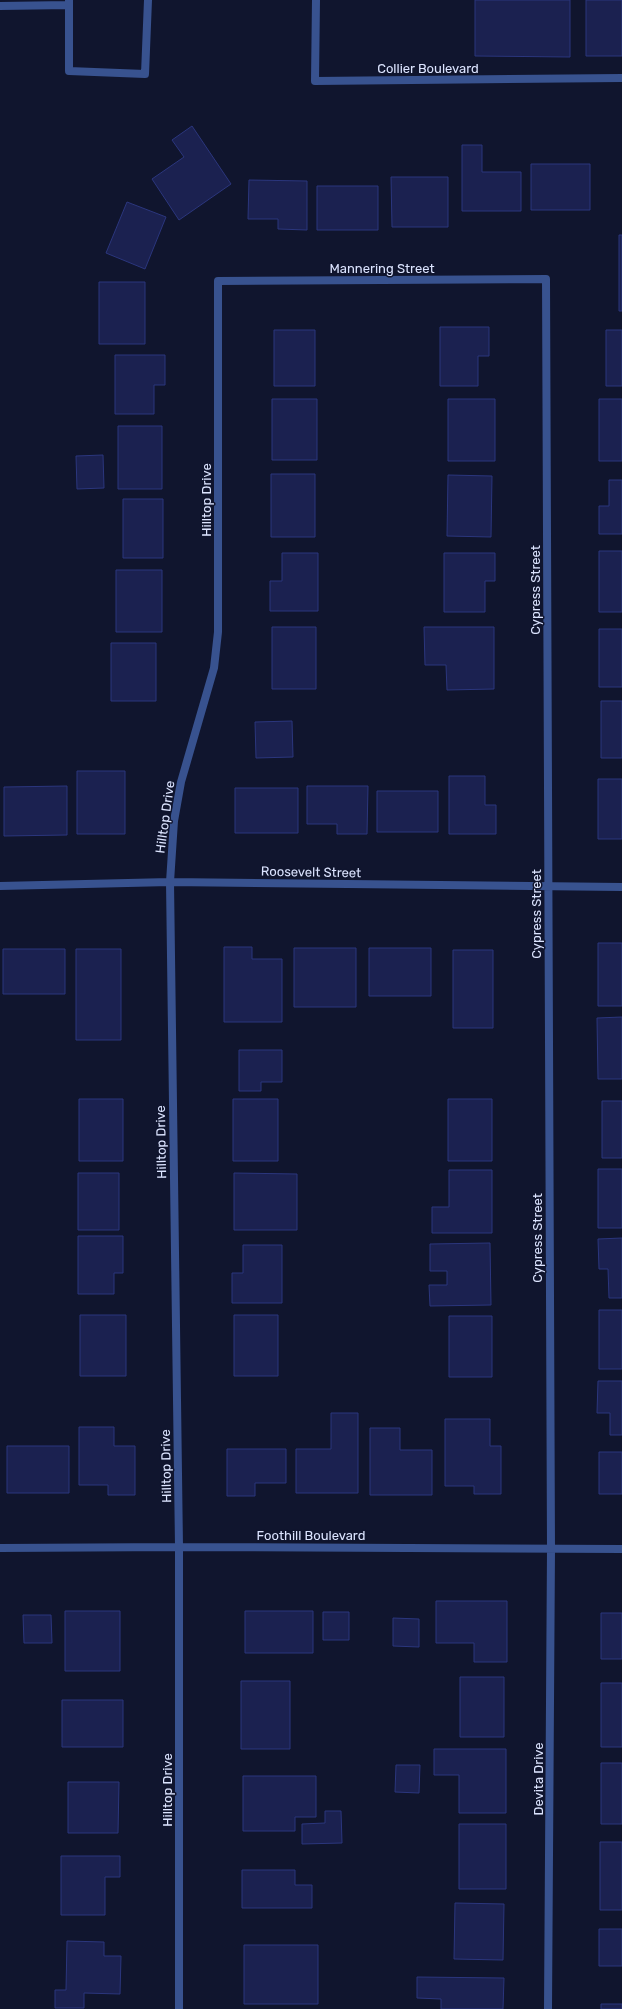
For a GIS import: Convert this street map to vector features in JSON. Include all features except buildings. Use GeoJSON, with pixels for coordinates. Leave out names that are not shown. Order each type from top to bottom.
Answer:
{"type":"FeatureCollection","features":[{"type":"Feature","properties":{"kind":"street"},"geometry":{"type":"LineString","coordinates":[[0,6],[69,2],[69,71],[144,74],[148,0]]}},
{"type":"Feature","properties":{"kind":"street","name":"Collier Boulevard"},"geometry":{"type":"LineString","coordinates":[[316,0],[315,81],[622,78]]}},
{"type":"Feature","properties":{"kind":"street","name":"Mannering Street"},"geometry":{"type":"LineString","coordinates":[[218,281],[546,279]]}},
{"type":"Feature","properties":{"kind":"street","name":"Cypress Street"},"geometry":{"type":"LineString","coordinates":[[546,279],[551,1549]]}},
{"type":"Feature","properties":{"kind":"street","name":"Hilltop Drive"},"geometry":{"type":"LineString","coordinates":[[179,2009],[179,1547],[170,882],[174,821],[181,782],[214,668],[218,632],[218,281]]}},
{"type":"Feature","properties":{"kind":"street","name":"Roosevelt Street"},"geometry":{"type":"LineString","coordinates":[[0,886],[170,882],[622,887]]}},
{"type":"Feature","properties":{"kind":"street","name":"Foothill Boulevard"},"geometry":{"type":"LineString","coordinates":[[0,1548],[179,1547],[622,1549]]}},
{"type":"Feature","properties":{"kind":"street","name":"Devita Drive"},"geometry":{"type":"LineString","coordinates":[[548,2009],[551,1549]]}}]}
